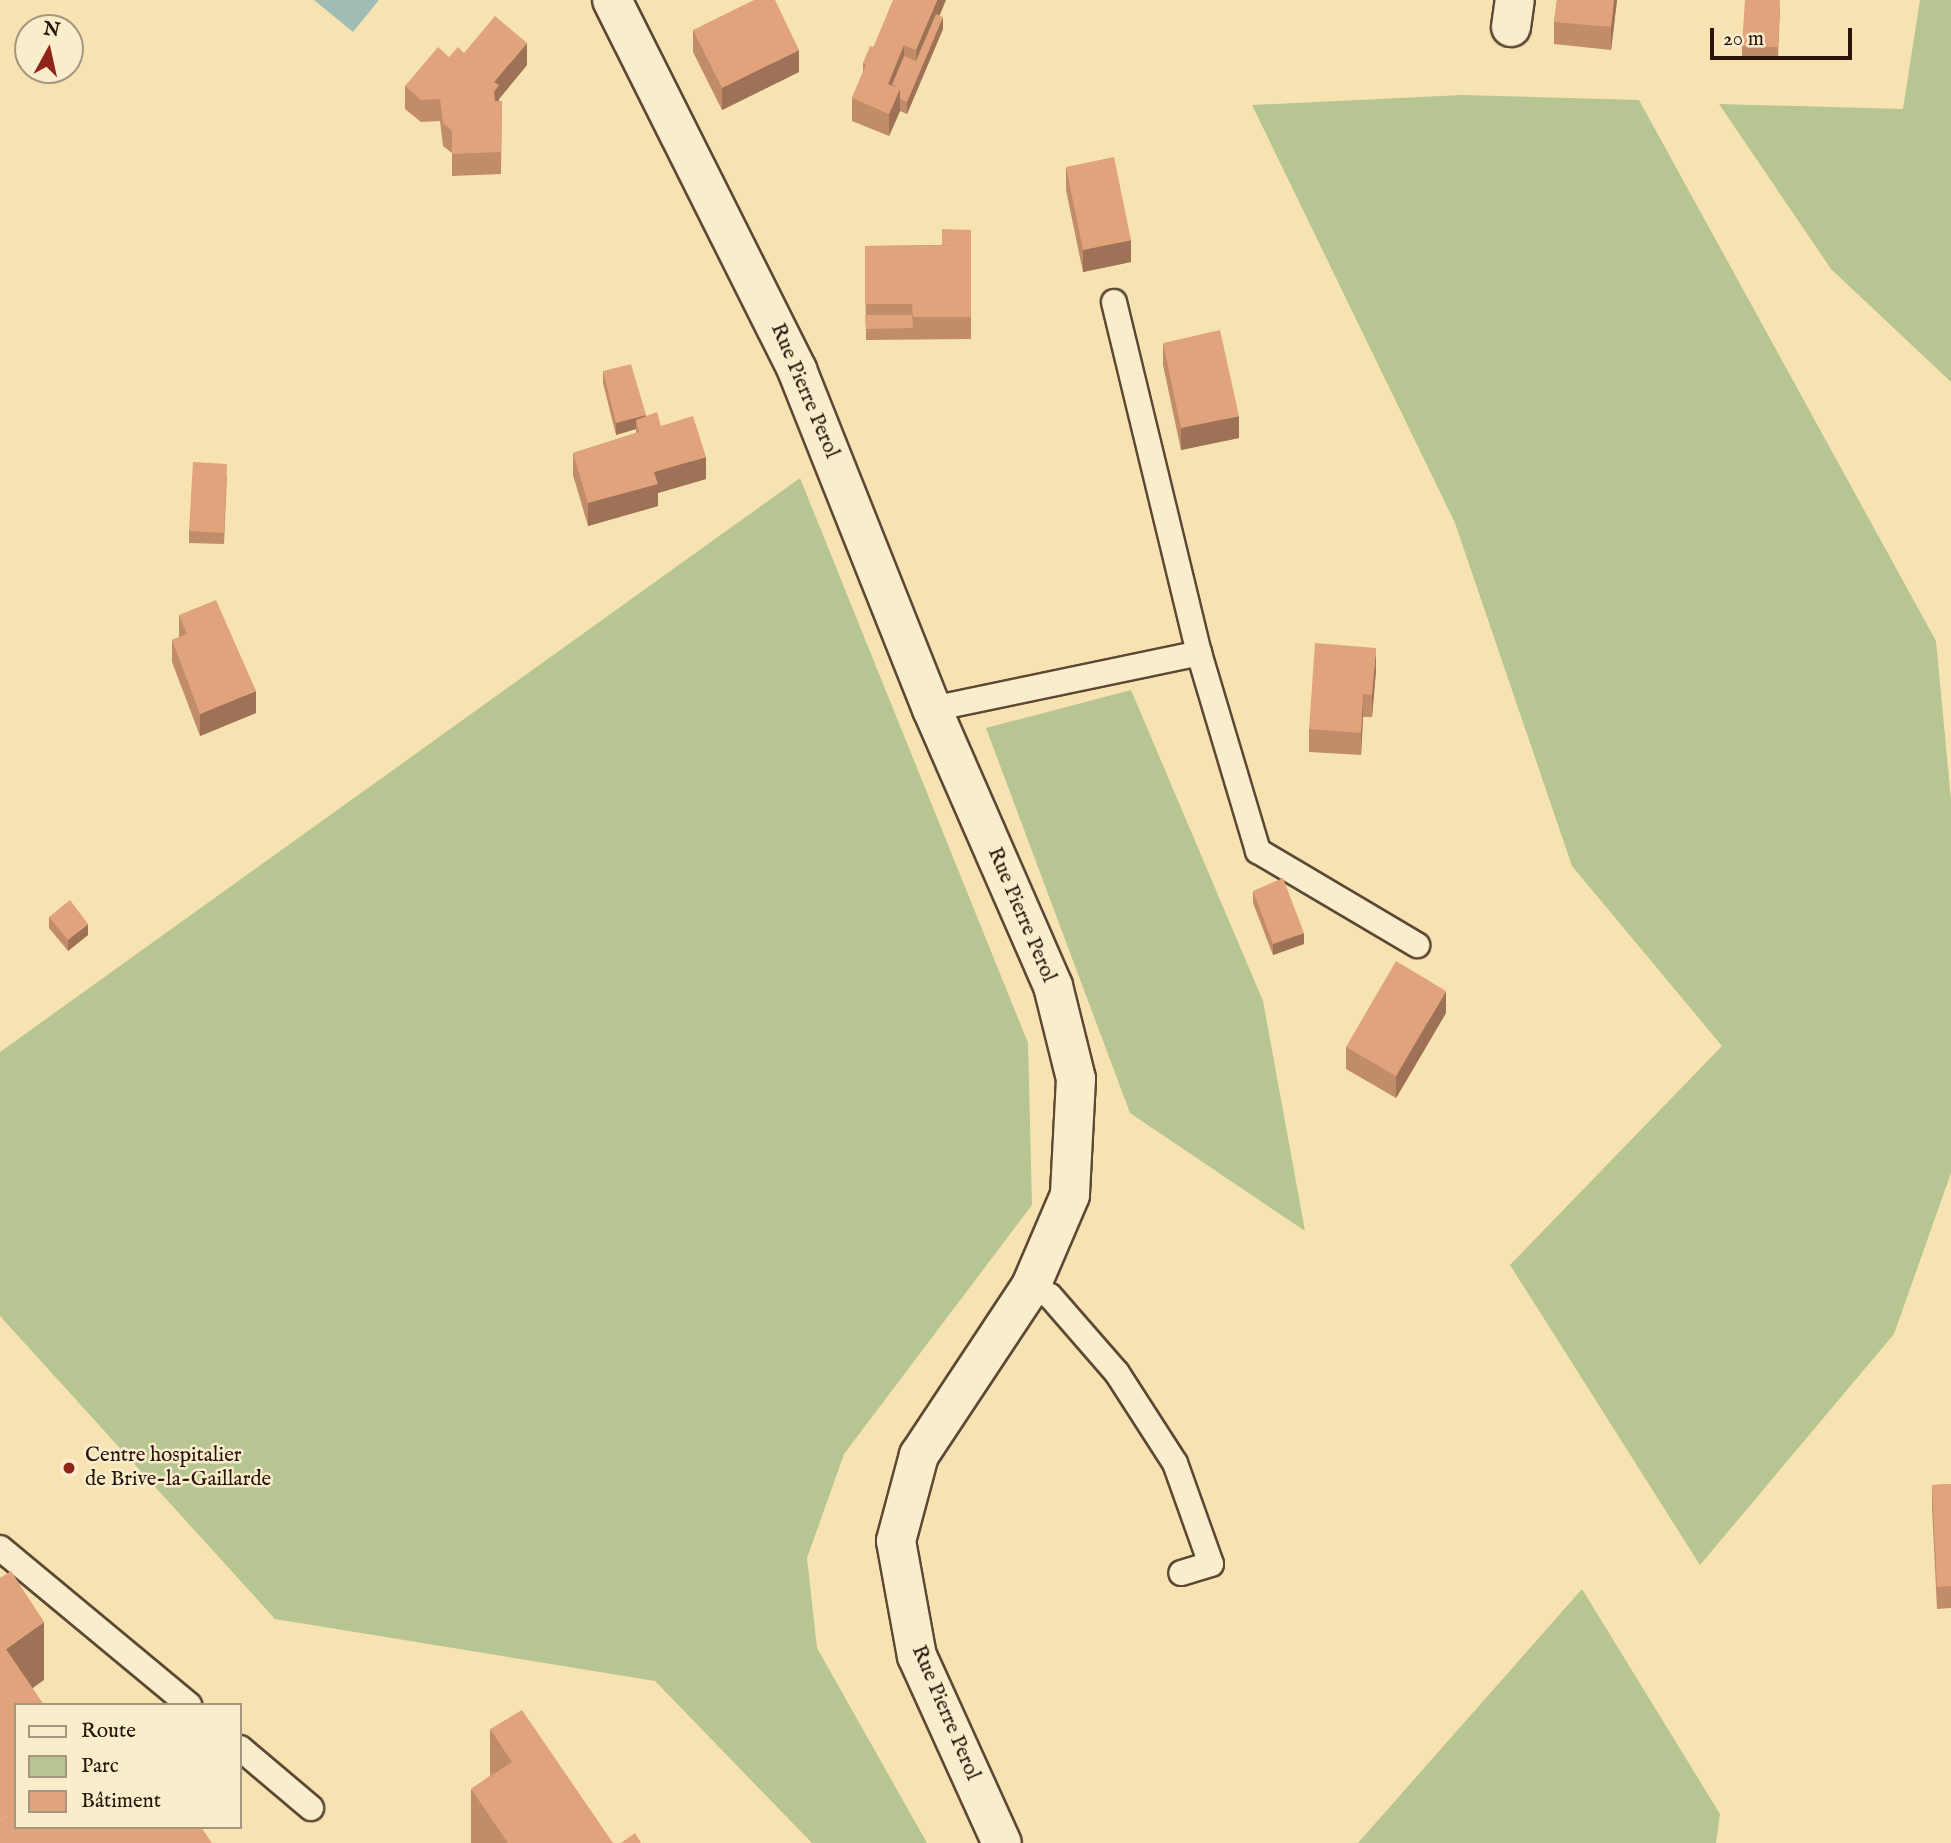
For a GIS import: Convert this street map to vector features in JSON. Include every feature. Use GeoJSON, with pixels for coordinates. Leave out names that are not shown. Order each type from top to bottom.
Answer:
{"type":"FeatureCollection","features":[{"type":"Feature","properties":{"kind":"street","name":"Rue Pierre Perol"},"geometry":{"type":"LineString","coordinates":[[612,0],[797,370],[932,709],[1053,986],[1076,1079],[1070,1195],[1031,1286],[919,1455],[896,1541],[917,1656],[1002,1843]]}},
{"type":"Feature","properties":{"kind":"lane"},"geometry":{"type":"LineString","coordinates":[[1114,302],[1199,653],[1258,851],[1417,945]]}},
{"type":"Feature","properties":{"kind":"lane"},"geometry":{"type":"LineString","coordinates":[[932,709],[1199,653]]}},
{"type":"Feature","properties":{"kind":"lane"},"geometry":{"type":"LineString","coordinates":[[1031,1286],[1050,1296],[1117,1373],[1175,1463],[1211,1564],[1181,1573]]}},
{"type":"Feature","properties":{"kind":"lane"},"geometry":{"type":"LineString","coordinates":[[0,1548],[187,1703]]}},
{"type":"Feature","properties":{"kind":"lane"},"geometry":{"type":"LineString","coordinates":[[242,1750],[311,1808]]}},
{"type":"Feature","properties":{"kind":"green space"},"geometry":{"type":"Polygon","coordinates":[[[1920,0],[1951,0],[1951,382],[1831,269],[1719,104],[1903,109],[1920,0]]]}},
{"type":"Feature","properties":{"kind":"green space"},"geometry":{"type":"Polygon","coordinates":[[[1462,95],[1639,100],[1936,641],[1951,800],[1951,1173],[1894,1334],[1700,1565],[1510,1265],[1722,1046],[1572,866],[1455,523],[1252,105],[1462,95]]]}},
{"type":"Feature","properties":{"kind":"green space"},"geometry":{"type":"Polygon","coordinates":[[[800,478],[1028,1043],[1032,1205],[844,1454],[807,1558],[817,1648],[927,1843],[812,1843],[655,1681],[275,1619],[0,1316],[0,1052],[800,478]]]}},
{"type":"Feature","properties":{"kind":"green space"},"geometry":{"type":"Polygon","coordinates":[[[1131,690],[1263,1001],[1305,1231],[1130,1113],[986,728],[1131,690]]]}},
{"type":"Feature","properties":{"kind":"green space"},"geometry":{"type":"Polygon","coordinates":[[[1582,1589],[1720,1814],[1716,1843],[1358,1843],[1582,1589]]]}},
{"type":"Feature","properties":{"kind":"water"},"geometry":{"type":"Polygon","coordinates":[[[314,0],[379,0],[353,32],[314,0]]]}},
{"type":"Feature","properties":{"kind":"building"},"geometry":{"type":"Polygon","coordinates":[[[754,0],[775,0],[799,50],[722,88],[693,30],[754,0]]]}},
{"type":"Feature","properties":{"kind":"building"},"geometry":{"type":"Polygon","coordinates":[[[893,0],[937,0],[916,50],[904,45],[888,84],[900,89],[889,114],[852,98],[893,0]]]}},
{"type":"Feature","properties":{"kind":"building"},"geometry":{"type":"Polygon","coordinates":[[[1557,0],[1614,0],[1611,27],[1554,22],[1557,0]]]}},
{"type":"Feature","properties":{"kind":"building"},"geometry":{"type":"Polygon","coordinates":[[[1745,0],[1780,0],[1778,47],[1742,46],[1745,0]]]}},
{"type":"Feature","properties":{"kind":"building"},"geometry":{"type":"Polygon","coordinates":[[[936,14],[943,17],[907,102],[900,99],[900,89],[892,85],[904,56],[916,61],[936,14]]]}},
{"type":"Feature","properties":{"kind":"building"},"geometry":{"type":"Polygon","coordinates":[[[495,16],[527,43],[494,82],[499,85],[494,92],[495,101],[502,101],[501,152],[452,154],[452,131],[443,123],[440,99],[421,100],[405,86],[438,47],[449,57],[458,47],[464,53],[495,16]]]}},
{"type":"Feature","properties":{"kind":"building"},"geometry":{"type":"Polygon","coordinates":[[[870,46],[873,47],[866,65],[863,63],[870,46]]]}},
{"type":"Feature","properties":{"kind":"building"},"geometry":{"type":"Polygon","coordinates":[[[1114,157],[1131,240],[1083,250],[1066,167],[1114,157]]]}},
{"type":"Feature","properties":{"kind":"building"},"geometry":{"type":"Polygon","coordinates":[[[942,229],[971,230],[971,245],[942,245],[942,229]]]}},
{"type":"Feature","properties":{"kind":"building"},"geometry":{"type":"Polygon","coordinates":[[[971,245],[971,317],[913,317],[912,304],[865,304],[865,246],[971,245]]]}},
{"type":"Feature","properties":{"kind":"building"},"geometry":{"type":"Polygon","coordinates":[[[865,315],[912,315],[913,328],[866,329],[865,315]]]}},
{"type":"Feature","properties":{"kind":"building"},"geometry":{"type":"Polygon","coordinates":[[[1220,330],[1239,416],[1181,428],[1163,343],[1220,330]]]}},
{"type":"Feature","properties":{"kind":"building"},"geometry":{"type":"Polygon","coordinates":[[[631,364],[646,415],[616,423],[603,371],[631,364]]]}},
{"type":"Feature","properties":{"kind":"building"},"geometry":{"type":"Polygon","coordinates":[[[657,412],[661,426],[693,416],[706,457],[654,472],[658,484],[588,503],[573,453],[639,432],[636,420],[657,412]]]}},
{"type":"Feature","properties":{"kind":"building"},"geometry":{"type":"Polygon","coordinates":[[[193,462],[227,464],[224,533],[189,531],[193,462]]]}},
{"type":"Feature","properties":{"kind":"building"},"geometry":{"type":"Polygon","coordinates":[[[216,600],[256,691],[200,714],[172,640],[187,634],[179,615],[216,600]]]}},
{"type":"Feature","properties":{"kind":"building"},"geometry":{"type":"Polygon","coordinates":[[[1315,643],[1376,648],[1372,695],[1363,694],[1361,733],[1309,729],[1315,643]]]}},
{"type":"Feature","properties":{"kind":"building"},"geometry":{"type":"Polygon","coordinates":[[[1283,878],[1304,933],[1273,944],[1253,891],[1283,878]]]}},
{"type":"Feature","properties":{"kind":"building"},"geometry":{"type":"Polygon","coordinates":[[[70,900],[88,924],[68,940],[49,917],[70,900]]]}},
{"type":"Feature","properties":{"kind":"building"},"geometry":{"type":"Polygon","coordinates":[[[1396,961],[1446,991],[1396,1076],[1346,1047],[1396,961]]]}},
{"type":"Feature","properties":{"kind":"building"},"geometry":{"type":"Polygon","coordinates":[[[1951,1484],[1951,1586],[1937,1587],[1932,1485],[1951,1484]]]}},
{"type":"Feature","properties":{"kind":"building"},"geometry":{"type":"Polygon","coordinates":[[[11,1571],[44,1622],[6,1649],[43,1703],[14,1703],[14,1814],[0,1820],[0,1578],[11,1571]]]}},
{"type":"Feature","properties":{"kind":"building"},"geometry":{"type":"Polygon","coordinates":[[[522,1710],[613,1843],[508,1843],[471,1789],[512,1762],[490,1729],[522,1710]]]}},
{"type":"Feature","properties":{"kind":"building"},"geometry":{"type":"Polygon","coordinates":[[[14,1814],[14,1829],[202,1829],[212,1843],[0,1843],[0,1820],[14,1814]]]}},
{"type":"Feature","properties":{"kind":"building"},"geometry":{"type":"Polygon","coordinates":[[[635,1833],[641,1843],[621,1843],[635,1833]]]}},
{"type":"Feature","properties":{"kind":"place","name":"Centre hospitalier de Brive-la-Gaillarde"},"geometry":{"type":"Point","coordinates":[69,1468]}}]}
